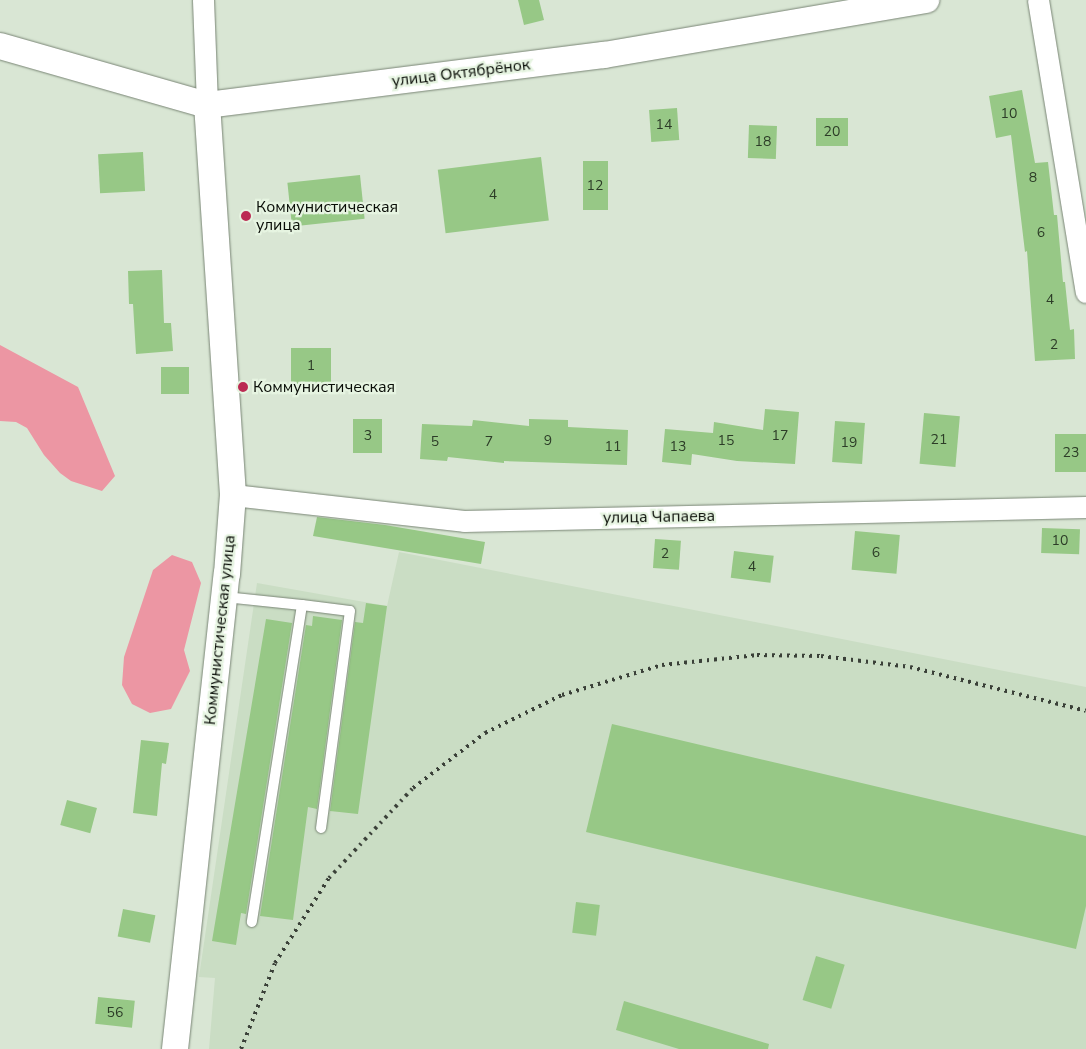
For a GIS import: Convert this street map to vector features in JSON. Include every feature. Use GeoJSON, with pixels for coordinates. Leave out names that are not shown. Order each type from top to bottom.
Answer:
{"type":"FeatureCollection","features":[{"type":"Feature","properties":{"kind":"street","name":"Коммунистическая улица"},"geometry":{"type":"LineString","coordinates":[[175,1049],[225,597],[233,495],[207,105],[204,0]]}},
{"type":"Feature","properties":{"kind":"street","name":"улица Октябрёнок"},"geometry":{"type":"LineString","coordinates":[[0,46],[207,105],[604,56],[926,0]]}},
{"type":"Feature","properties":{"kind":"street"},"geometry":{"type":"LineString","coordinates":[[1038,0],[1086,292]]}},
{"type":"Feature","properties":{"kind":"street","name":"улица Чапаева"},"geometry":{"type":"LineString","coordinates":[[233,495],[464,521],[1086,507]]}},
{"type":"Feature","properties":{"kind":"lane"},"geometry":{"type":"LineString","coordinates":[[225,597],[350,611],[321,828]]}},
{"type":"Feature","properties":{"kind":"lane"},"geometry":{"type":"LineString","coordinates":[[252,922],[302,605]]}},
{"type":"Feature","properties":{"kind":"shaded area"},"geometry":{"type":"Polygon","coordinates":[[[0,345],[78,387],[115,476],[102,491],[71,481],[60,473],[44,455],[27,428],[16,422],[0,421],[0,345]]]}},
{"type":"Feature","properties":{"kind":"shaded area"},"geometry":{"type":"Polygon","coordinates":[[[399,552],[1086,687],[1086,1049],[209,1049],[215,978],[199,977],[257,583],[387,606],[399,552]]]}},
{"type":"Feature","properties":{"kind":"shaded area"},"geometry":{"type":"Polygon","coordinates":[[[172,555],[192,562],[201,583],[184,650],[190,671],[171,709],[150,713],[132,704],[122,685],[124,657],[153,570],[172,555]]]}},
{"type":"Feature","properties":{"kind":"building"},"geometry":{"type":"Polygon","coordinates":[[[518,0],[539,0],[544,20],[524,25],[518,0]]]}},
{"type":"Feature","properties":{"kind":"building"},"geometry":{"type":"Polygon","coordinates":[[[1022,90],[1035,163],[1048,162],[1054,215],[1057,215],[1063,282],[1065,282],[1070,330],[1074,329],[1075,359],[1035,361],[1027,251],[1025,252],[1011,135],[996,138],[989,96],[1022,90]]]}},
{"type":"Feature","properties":{"kind":"building"},"geometry":{"type":"Polygon","coordinates":[[[677,108],[679,140],[651,142],[649,110],[677,108]]]}},
{"type":"Feature","properties":{"kind":"building"},"geometry":{"type":"Polygon","coordinates":[[[816,118],[848,118],[848,146],[816,146],[816,118]]]}},
{"type":"Feature","properties":{"kind":"building"},"geometry":{"type":"Polygon","coordinates":[[[749,125],[777,126],[776,159],[748,158],[749,125]]]}},
{"type":"Feature","properties":{"kind":"building"},"geometry":{"type":"Polygon","coordinates":[[[143,152],[145,191],[100,193],[98,154],[143,152]]]}},
{"type":"Feature","properties":{"kind":"building"},"geometry":{"type":"Polygon","coordinates":[[[541,157],[549,221],[446,233],[438,170],[541,157]]]}},
{"type":"Feature","properties":{"kind":"building"},"geometry":{"type":"Polygon","coordinates":[[[583,161],[608,161],[608,210],[583,210],[583,161]]]}},
{"type":"Feature","properties":{"kind":"building"},"geometry":{"type":"Polygon","coordinates":[[[360,175],[365,219],[292,226],[287,183],[360,175]]]}},
{"type":"Feature","properties":{"kind":"building"},"geometry":{"type":"Polygon","coordinates":[[[162,270],[164,323],[171,323],[173,351],[136,354],[133,304],[129,304],[128,271],[162,270]]]}},
{"type":"Feature","properties":{"kind":"building"},"geometry":{"type":"Polygon","coordinates":[[[291,348],[331,348],[331,384],[291,384],[291,348]]]}},
{"type":"Feature","properties":{"kind":"building"},"geometry":{"type":"Polygon","coordinates":[[[161,367],[189,367],[189,394],[161,394],[161,367]]]}},
{"type":"Feature","properties":{"kind":"building"},"geometry":{"type":"Polygon","coordinates":[[[765,409],[799,412],[795,464],[737,461],[692,454],[691,465],[662,462],[665,429],[713,433],[714,422],[763,430],[765,409]]]}},
{"type":"Feature","properties":{"kind":"building"},"geometry":{"type":"Polygon","coordinates":[[[924,413],[960,416],[955,467],[920,464],[924,413]]]}},
{"type":"Feature","properties":{"kind":"building"},"geometry":{"type":"Polygon","coordinates":[[[353,419],[382,419],[382,453],[353,453],[353,419]]]}},
{"type":"Feature","properties":{"kind":"building"},"geometry":{"type":"Polygon","coordinates":[[[529,419],[568,420],[568,427],[628,430],[627,465],[504,461],[504,463],[448,457],[447,461],[420,459],[422,424],[472,426],[473,420],[529,426],[529,419]]]}},
{"type":"Feature","properties":{"kind":"building"},"geometry":{"type":"Polygon","coordinates":[[[835,421],[865,423],[862,464],[832,462],[835,421]]]}},
{"type":"Feature","properties":{"kind":"building"},"geometry":{"type":"Polygon","coordinates":[[[1055,434],[1086,434],[1086,472],[1055,472],[1055,434]]]}},
{"type":"Feature","properties":{"kind":"building"},"geometry":{"type":"Polygon","coordinates":[[[317,517],[385,525],[485,542],[481,564],[313,536],[317,517]]]}},
{"type":"Feature","properties":{"kind":"building"},"geometry":{"type":"Polygon","coordinates":[[[1042,528],[1080,529],[1079,554],[1041,553],[1042,528]]]}},
{"type":"Feature","properties":{"kind":"building"},"geometry":{"type":"Polygon","coordinates":[[[855,531],[900,535],[896,574],[852,570],[855,531]]]}},
{"type":"Feature","properties":{"kind":"building"},"geometry":{"type":"Polygon","coordinates":[[[655,539],[681,541],[679,570],[653,568],[655,539]]]}},
{"type":"Feature","properties":{"kind":"building"},"geometry":{"type":"Polygon","coordinates":[[[734,551],[774,556],[770,583],[731,578],[734,551]]]}},
{"type":"Feature","properties":{"kind":"building"},"geometry":{"type":"Polygon","coordinates":[[[366,603],[387,606],[358,814],[330,811],[355,622],[363,623],[366,603]]]}},
{"type":"Feature","properties":{"kind":"building"},"geometry":{"type":"Polygon","coordinates":[[[313,616],[342,620],[317,809],[308,807],[293,920],[260,916],[306,625],[312,626],[313,616]]]}},
{"type":"Feature","properties":{"kind":"building"},"geometry":{"type":"Polygon","coordinates":[[[266,619],[292,623],[246,914],[241,913],[236,945],[212,941],[266,619]]]}},
{"type":"Feature","properties":{"kind":"building"},"geometry":{"type":"Polygon","coordinates":[[[612,724],[1086,836],[1086,906],[1076,949],[586,832],[612,724]]]}},
{"type":"Feature","properties":{"kind":"building"},"geometry":{"type":"Polygon","coordinates":[[[141,740],[169,743],[166,764],[162,763],[157,816],[133,813],[141,740]]]}},
{"type":"Feature","properties":{"kind":"building"},"geometry":{"type":"Polygon","coordinates":[[[67,800],[97,808],[90,833],[60,825],[67,800]]]}},
{"type":"Feature","properties":{"kind":"building"},"geometry":{"type":"Polygon","coordinates":[[[576,902],[600,905],[596,936],[572,933],[576,902]]]}},
{"type":"Feature","properties":{"kind":"building"},"geometry":{"type":"Polygon","coordinates":[[[123,909],[155,915],[150,943],[118,936],[123,909]]]}},
{"type":"Feature","properties":{"kind":"building"},"geometry":{"type":"Polygon","coordinates":[[[816,956],[845,965],[831,1009],[803,1000],[816,956]]]}},
{"type":"Feature","properties":{"kind":"building"},"geometry":{"type":"Polygon","coordinates":[[[98,997],[135,1001],[132,1028],[95,1024],[98,997]]]}},
{"type":"Feature","properties":{"kind":"building"},"geometry":{"type":"Polygon","coordinates":[[[624,1001],[769,1044],[768,1049],[679,1049],[616,1030],[624,1001]]]}},
{"type":"Feature","properties":{"kind":"railway"},"geometry":{"type":"LineString","coordinates":[[241,1049],[275,963],[329,878],[413,788],[485,733],[562,695],[662,665],[757,655],[821,656],[910,667],[1086,711]]}},
{"type":"Feature","properties":{"kind":"place","name":"Коммунистическая улица"},"geometry":{"type":"Point","coordinates":[246,216]}},
{"type":"Feature","properties":{"kind":"place","name":"Коммунистическая"},"geometry":{"type":"Point","coordinates":[243,387]}}]}
